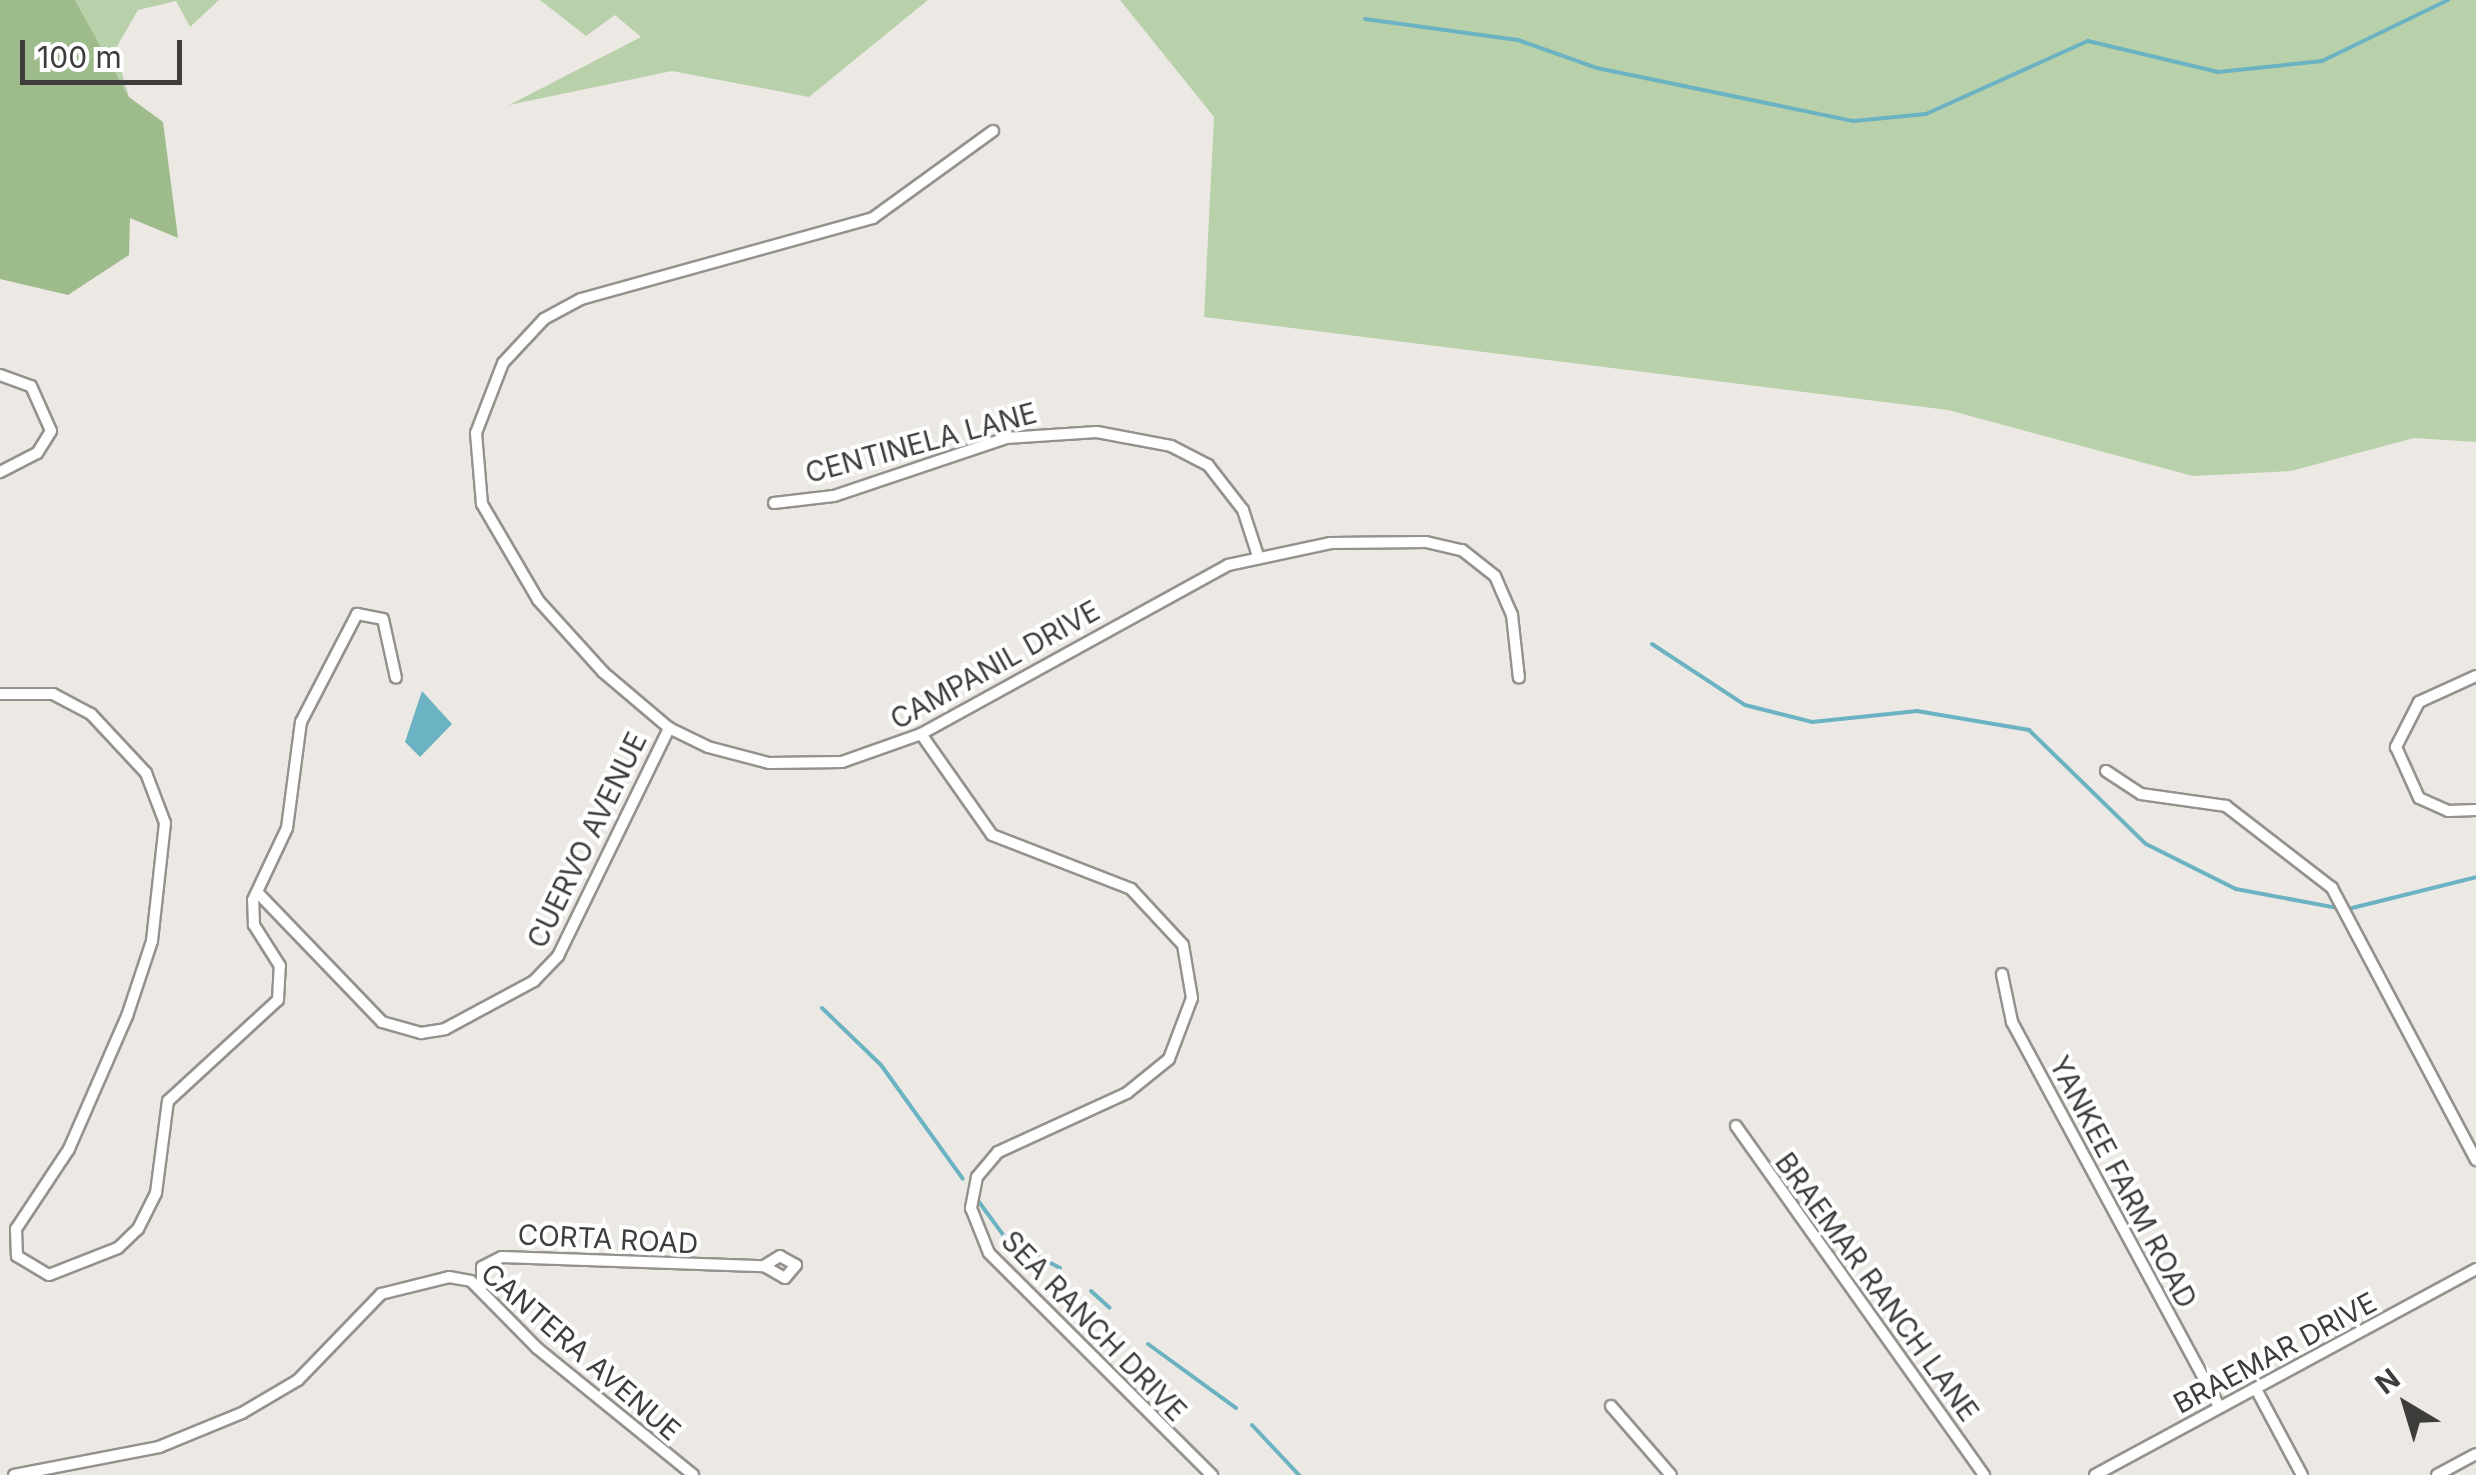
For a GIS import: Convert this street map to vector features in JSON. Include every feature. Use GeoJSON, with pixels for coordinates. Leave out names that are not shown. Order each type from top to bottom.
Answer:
{"type":"FeatureCollection","features":[{"type":"Feature","properties":{"kind":"street","name":"CAMPANIL DRIVE"},"geometry":{"type":"LineString","coordinates":[[993,132],[873,218],[559,309],[513,349],[491,384],[475,450],[488,519],[568,636],[669,728],[734,756],[794,765],[865,757],[921,734],[1171,592],[1258,556],[1331,543],[1462,550],[1507,597],[1519,678]]}},
{"type":"Feature","properties":{"kind":"street"},"geometry":{"type":"LineString","coordinates":[[0,375],[31,386],[50,431],[36,453],[0,472]]}},
{"type":"Feature","properties":{"kind":"street","name":"CENTINELA LANE"},"geometry":{"type":"LineString","coordinates":[[774,503],[834,496],[1006,438],[1097,432],[1171,446],[1208,465],[1244,510],[1258,556]]}},
{"type":"Feature","properties":{"kind":"street"},"geometry":{"type":"LineString","coordinates":[[0,694],[53,694],[92,714],[146,773],[166,850],[152,941],[127,1016],[76,1135],[16,1229],[26,1267],[49,1275],[91,1261],[123,1243],[149,1212],[168,1101],[278,1000],[280,966],[251,913],[287,828],[300,722],[358,614],[383,620],[396,678]]}},
{"type":"Feature","properties":{"kind":"street"},"geometry":{"type":"LineString","coordinates":[[2476,676],[2420,702],[2396,747],[2418,798],[2448,812],[2476,810]]}},
{"type":"Feature","properties":{"kind":"street","name":"CUERVO AVENUE"},"geometry":{"type":"LineString","coordinates":[[258,893],[382,1022],[421,1034],[445,1028],[534,980],[558,956],[669,728]]}},
{"type":"Feature","properties":{"kind":"street","name":"SEA RANCH DRIVE"},"geometry":{"type":"LineString","coordinates":[[921,734],[992,835],[1131,889],[1183,946],[1192,998],[1168,1059],[1127,1094],[998,1152],[977,1177],[971,1208],[989,1253],[1212,1475]]}},
{"type":"Feature","properties":{"kind":"street"},"geometry":{"type":"LineString","coordinates":[[2106,771],[2141,794],[2226,806],[2332,888],[2476,1160]]}},
{"type":"Feature","properties":{"kind":"street","name":"YANKEE FARM ROAD"},"geometry":{"type":"LineString","coordinates":[[2002,974],[2012,1022],[2220,1408]]}},
{"type":"Feature","properties":{"kind":"street","name":"BRAEMAR RANCH LANE"},"geometry":{"type":"LineString","coordinates":[[1736,1126],[1984,1475]]}},
{"type":"Feature","properties":{"kind":"street","name":"CORTA ROAD"},"geometry":{"type":"LineString","coordinates":[[486,1293],[477,1275],[502,1257],[764,1266]]}},
{"type":"Feature","properties":{"kind":"street","name":"BRAEMAR DRIVE"},"geometry":{"type":"LineString","coordinates":[[2095,1475],[2476,1269]]}},
{"type":"Feature","properties":{"kind":"street","name":"CANTERA AVENUE"},"geometry":{"type":"LineString","coordinates":[[14,1475],[159,1447],[242,1413],[298,1380],[362,1309],[401,1285],[460,1278],[486,1293],[537,1348],[693,1475]]}},
{"type":"Feature","properties":{"kind":"street"},"geometry":{"type":"LineString","coordinates":[[2256,1389],[2302,1475]]}},
{"type":"Feature","properties":{"kind":"street"},"geometry":{"type":"LineString","coordinates":[[1611,1406],[1671,1475]]}},
{"type":"Feature","properties":{"kind":"street"},"geometry":{"type":"LineString","coordinates":[[2437,1475],[2476,1454]]}},
{"type":"Feature","properties":{"kind":"green space"},"geometry":{"type":"Polygon","coordinates":[[[0,0],[75,0],[129,97],[163,122],[178,238],[130,218],[129,255],[68,295],[0,279],[0,0]]]}},
{"type":"Feature","properties":{"kind":"green space"},"geometry":{"type":"Polygon","coordinates":[[[75,0],[219,0],[190,27],[176,1],[138,10],[115,50],[129,97],[75,0]]]}},
{"type":"Feature","properties":{"kind":"green space"},"geometry":{"type":"Polygon","coordinates":[[[540,0],[928,0],[809,97],[672,71],[509,105],[641,37],[615,15],[586,36],[540,0]]]}},
{"type":"Feature","properties":{"kind":"green space"},"geometry":{"type":"Polygon","coordinates":[[[1120,0],[2476,0],[2476,442],[2414,438],[2291,471],[2193,476],[1948,410],[1204,317],[1214,117],[1120,0]]]}},
{"type":"Feature","properties":{"kind":"water"},"geometry":{"type":"Polygon","coordinates":[[[422,691],[452,724],[420,757],[405,742],[422,691]]]}},
{"type":"Feature","properties":{"kind":"waterway"},"geometry":{"type":"LineString","coordinates":[[1365,19],[1518,40],[1597,68],[1854,121],[1926,114],[2088,41],[2218,72],[2322,61],[2448,0]]}},
{"type":"Feature","properties":{"kind":"waterway"},"geometry":{"type":"LineString","coordinates":[[1652,644],[1745,705],[1812,722],[1917,711],[2029,730],[2146,844],[2236,889],[2338,908]]}},
{"type":"Feature","properties":{"kind":"waterway"},"geometry":{"type":"LineString","coordinates":[[2348,909],[2476,877]]}},
{"type":"Feature","properties":{"kind":"waterway"},"geometry":{"type":"LineString","coordinates":[[822,1008],[881,1065],[963,1179]]}},
{"type":"Feature","properties":{"kind":"waterway"},"geometry":{"type":"LineString","coordinates":[[979,1202],[1007,1240],[1060,1268]]}},
{"type":"Feature","properties":{"kind":"waterway"},"geometry":{"type":"LineString","coordinates":[[1091,1291],[1110,1308]]}},
{"type":"Feature","properties":{"kind":"waterway"},"geometry":{"type":"LineString","coordinates":[[1148,1344],[1236,1408]]}},
{"type":"Feature","properties":{"kind":"waterway"},"geometry":{"type":"LineString","coordinates":[[1252,1425],[1299,1475]]}}]}
